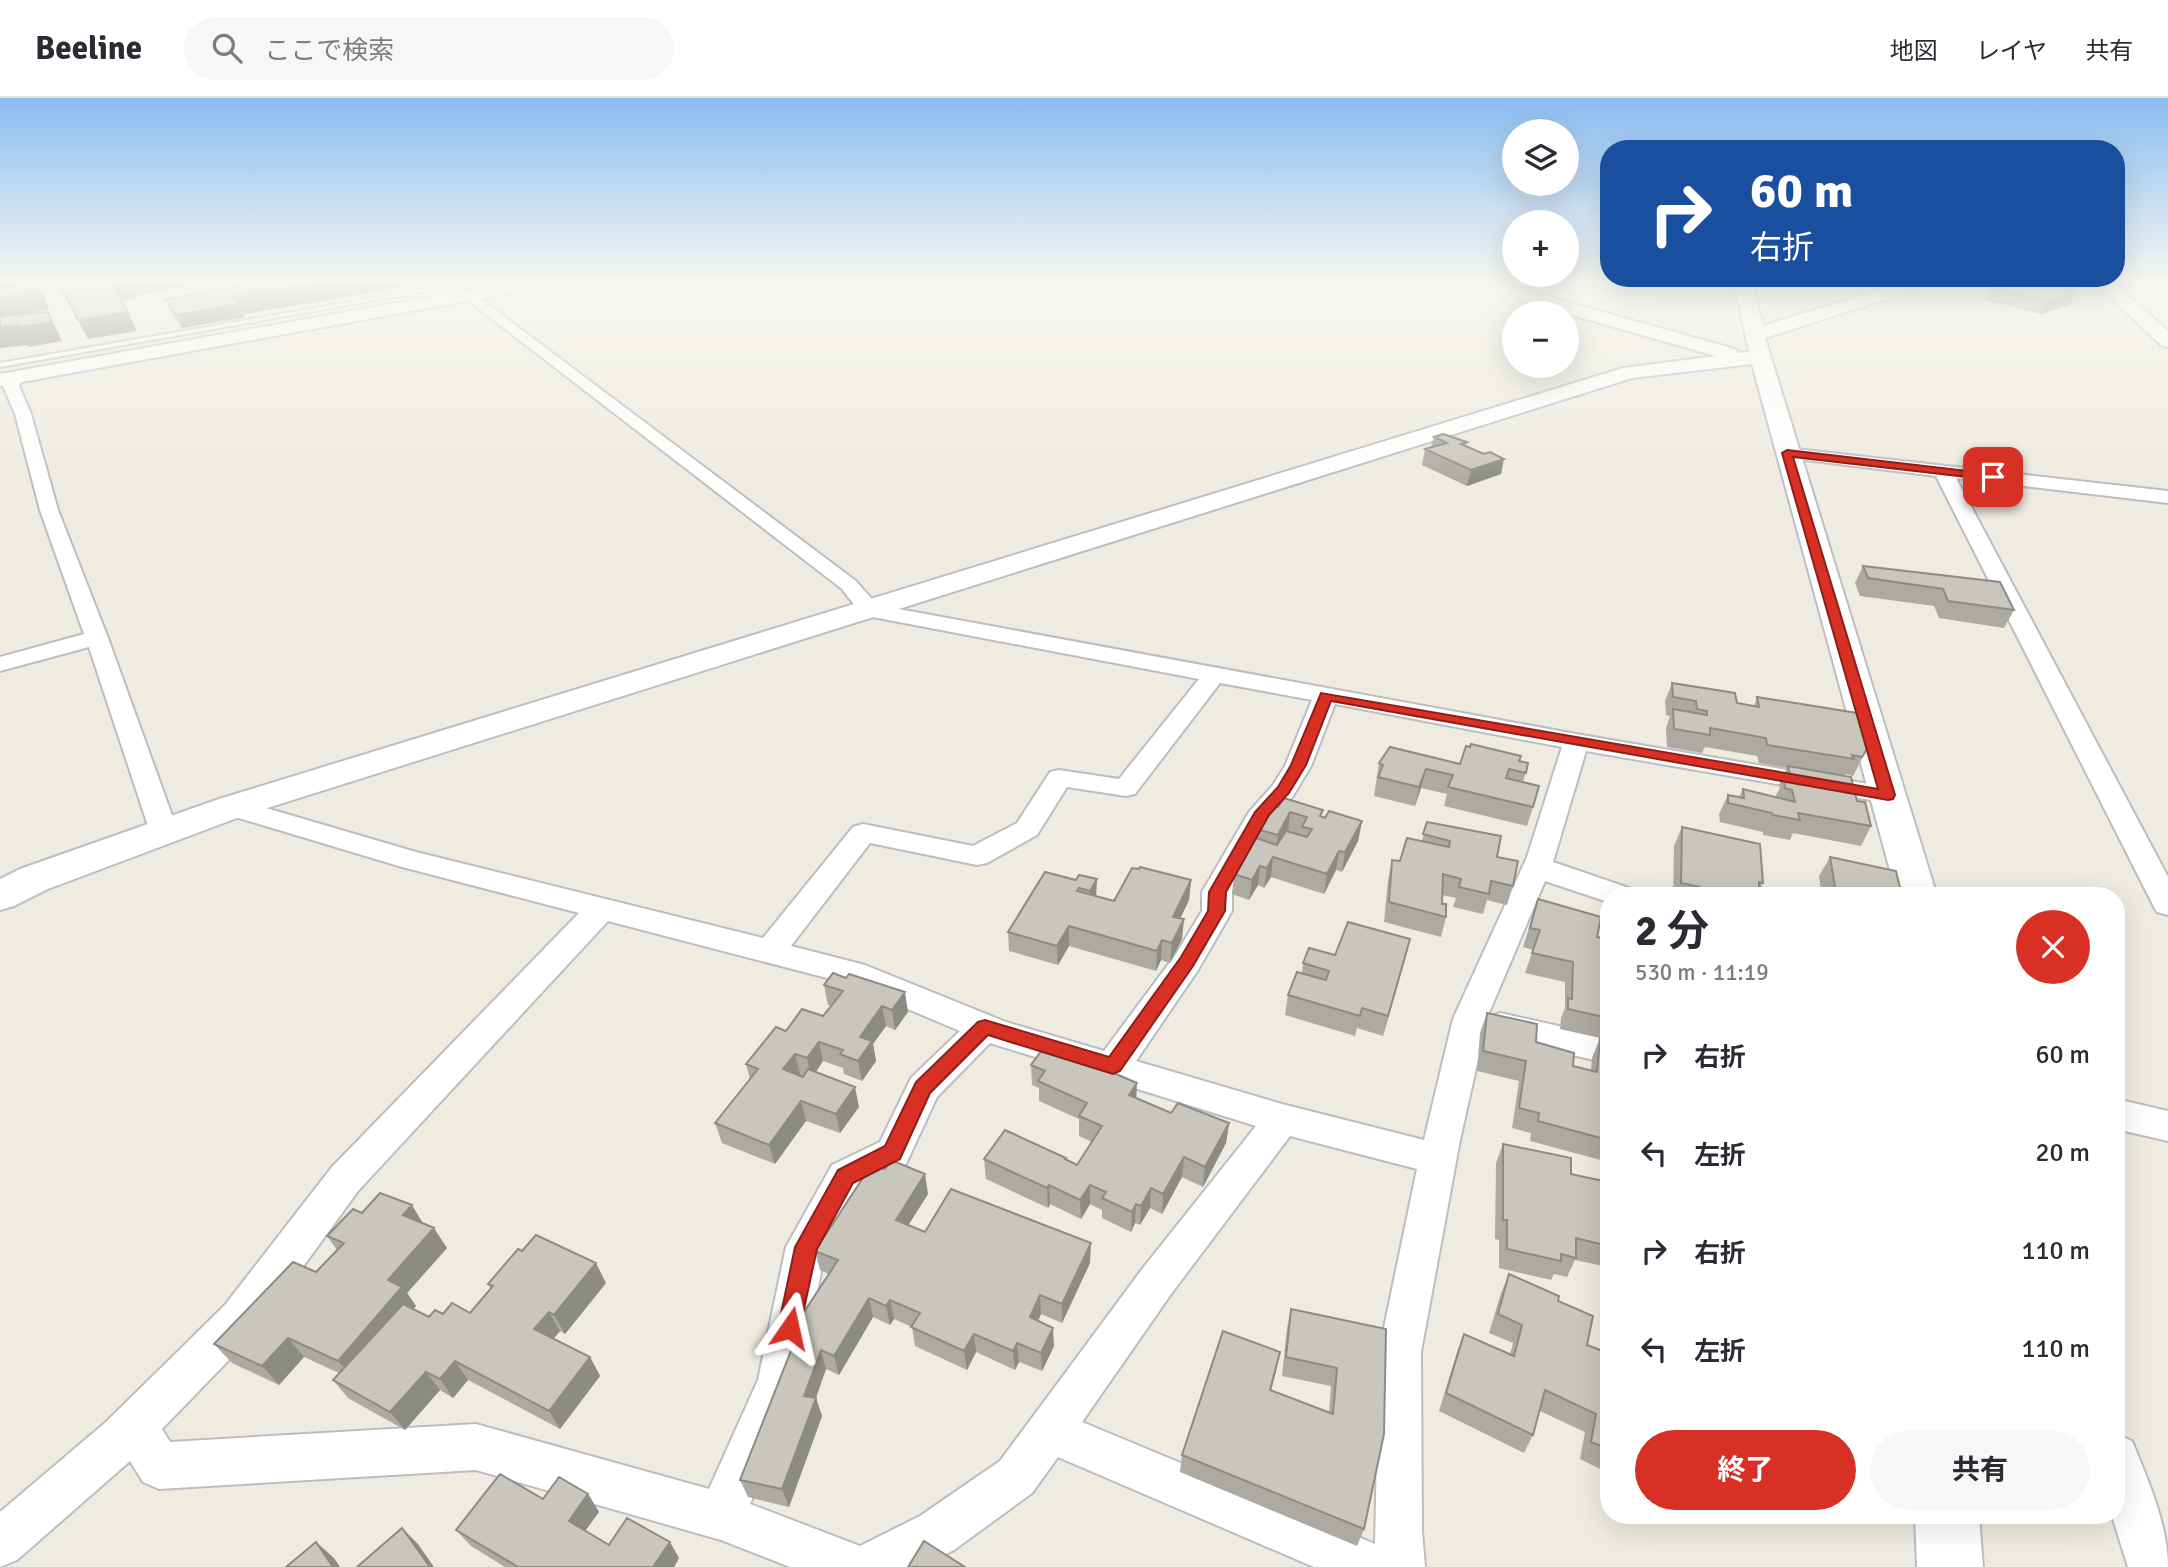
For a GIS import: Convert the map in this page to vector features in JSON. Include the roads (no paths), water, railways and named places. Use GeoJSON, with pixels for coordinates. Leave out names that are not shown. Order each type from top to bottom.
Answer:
{"type":"FeatureCollection","features":[{"type":"Feature","properties":{"kind":"street"},"geometry":{"type":"LineString","coordinates":[[164,832],[97,638],[49,510],[23,414],[8,379],[165,349]]}},
{"type":"Feature","properties":{"kind":"street"},"geometry":{"type":"LineString","coordinates":[[557,349],[849,585],[870,610],[1576,742],[1888,795]]}},
{"type":"Feature","properties":{"kind":"street"},"geometry":{"type":"LineString","coordinates":[[1748,349],[1754,350]]}},
{"type":"Feature","properties":{"kind":"street"},"geometry":{"type":"LineString","coordinates":[[0,896],[34,879],[232,807],[1630,372],[1758,349]]}},
{"type":"Feature","properties":{"kind":"street"},"geometry":{"type":"LineString","coordinates":[[1754,350],[1787,453],[1914,887]]}},
{"type":"Feature","properties":{"kind":"street"},"geometry":{"type":"LineString","coordinates":[[1787,453],[2168,497]]}},
{"type":"Feature","properties":{"kind":"street"},"geometry":{"type":"LineString","coordinates":[[1943,471],[2168,905]]}},
{"type":"Feature","properties":{"kind":"street"},"geometry":{"type":"LineString","coordinates":[[0,664],[97,638]]}},
{"type":"Feature","properties":{"kind":"street"},"geometry":{"type":"LineString","coordinates":[[769,952],[863,833],[977,856],[1027,829],[1059,778],[1126,788],[1214,676]]}},
{"type":"Feature","properties":{"kind":"street"},"geometry":{"type":"LineString","coordinates":[[1113,1066],[1187,962],[1217,911],[1217,892],[1263,812],[1284,790],[1298,765],[1326,696]]}},
{"type":"Feature","properties":{"kind":"street"},"geometry":{"type":"LineString","coordinates":[[1401,1567],[1398,1531],[1400,1352],[1438,1159],[1470,1019],[1536,867],[1576,742]]}},
{"type":"Feature","properties":{"kind":"street"},"geometry":{"type":"LineString","coordinates":[[232,807],[412,860],[854,973],[985,1027],[1282,1119],[1438,1159]]}},
{"type":"Feature","properties":{"kind":"street"},"geometry":{"type":"LineString","coordinates":[[1536,867],[1600,889]]}},
{"type":"Feature","properties":{"kind":"street"},"geometry":{"type":"LineString","coordinates":[[0,1544],[134,1426],[240,1319],[345,1180],[601,909]]}},
{"type":"Feature","properties":{"kind":"street"},"geometry":{"type":"LineString","coordinates":[[1470,1019],[1600,1048]]}},
{"type":"Feature","properties":{"kind":"street"},"geometry":{"type":"LineString","coordinates":[[721,1516],[779,1382],[806,1247],[845,1177],[892,1153],[923,1088],[985,1027]]}},
{"type":"Feature","properties":{"kind":"street"},"geometry":{"type":"LineString","coordinates":[[2125,1116],[2168,1126]]}},
{"type":"Feature","properties":{"kind":"street"},"geometry":{"type":"LineString","coordinates":[[869,1567],[937,1533],[1016,1477],[1157,1281],[1282,1119]]}},
{"type":"Feature","properties":{"kind":"street"},"geometry":{"type":"LineString","coordinates":[[134,1426],[159,1466],[476,1447],[721,1516],[852,1567]]}},
{"type":"Feature","properties":{"kind":"street"},"geometry":{"type":"LineString","coordinates":[[1048,1430],[1371,1567]]}},
{"type":"Feature","properties":{"kind":"street"},"geometry":{"type":"LineString","coordinates":[[2125,1484],[2152,1567]]}},
{"type":"Feature","properties":{"kind":"street"},"geometry":{"type":"LineString","coordinates":[[1947,1524],[1950,1567]]}},
{"type":"Feature","properties":{"kind":"lane"},"geometry":{"type":"LineString","coordinates":[[0,365],[101,349]]}}]}
